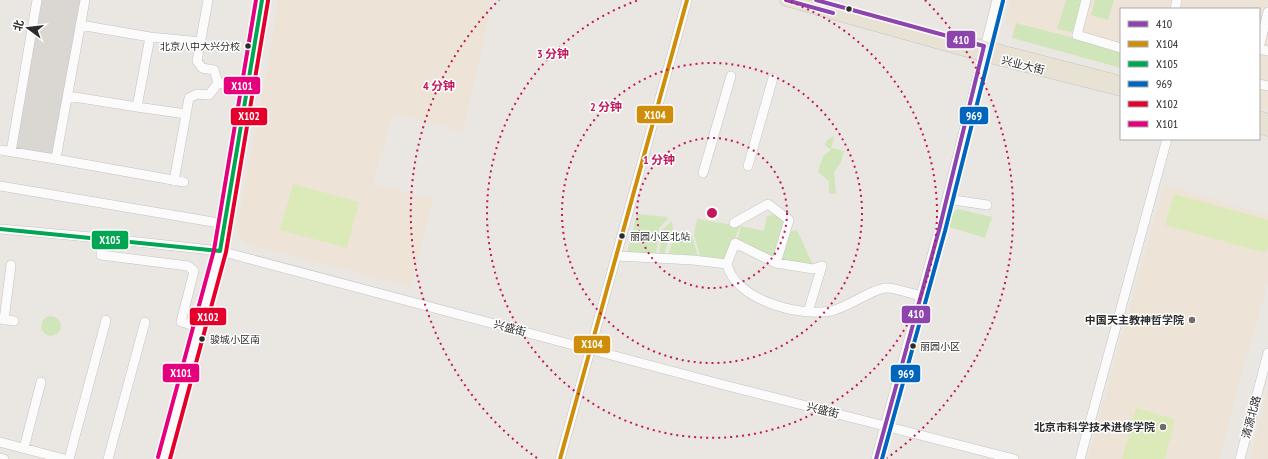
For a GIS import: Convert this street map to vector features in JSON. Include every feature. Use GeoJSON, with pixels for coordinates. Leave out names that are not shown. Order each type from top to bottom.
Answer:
{"type":"FeatureCollection","features":[{"type":"Feature","properties":{"kind":"main road","name":"兴业大街"},"geometry":{"type":"LineString","coordinates":[[786,0],[983,50],[1120,82]]}},
{"type":"Feature","properties":{"kind":"main road","name":"兴业大街"},"geometry":{"type":"LineString","coordinates":[[816,0],[1120,90]]}},
{"type":"Feature","properties":{"kind":"street"},"geometry":{"type":"LineString","coordinates":[[11,152],[37,0]]}},
{"type":"Feature","properties":{"kind":"street"},"geometry":{"type":"LineString","coordinates":[[55,159],[85,0]]}},
{"type":"Feature","properties":{"kind":"street"},"geometry":{"type":"LineString","coordinates":[[208,0],[197,61],[202,68],[214,70],[218,83]]}},
{"type":"Feature","properties":{"kind":"street"},"geometry":{"type":"LineString","coordinates":[[164,459],[220,251],[262,0]]}},
{"type":"Feature","properties":{"kind":"street"},"geometry":{"type":"LineString","coordinates":[[560,459],[687,0]]}},
{"type":"Feature","properties":{"kind":"street"},"geometry":{"type":"LineString","coordinates":[[876,459],[947,199],[983,50],[997,0]]}},
{"type":"Feature","properties":{"kind":"street"},"geometry":{"type":"LineString","coordinates":[[1086,0],[1077,36],[1120,48]]}},
{"type":"Feature","properties":{"kind":"street"},"geometry":{"type":"LineString","coordinates":[[1260,44],[1268,12]]}},
{"type":"Feature","properties":{"kind":"street"},"geometry":{"type":"LineString","coordinates":[[80,25],[150,37],[201,42]]}},
{"type":"Feature","properties":{"kind":"street"},"geometry":{"type":"LineString","coordinates":[[137,107],[150,37]]}},
{"type":"Feature","properties":{"kind":"street"},"geometry":{"type":"LineString","coordinates":[[703,173],[731,76]]}},
{"type":"Feature","properties":{"kind":"street"},"geometry":{"type":"LineString","coordinates":[[748,166],[772,78]]}},
{"type":"Feature","properties":{"kind":"street"},"geometry":{"type":"LineString","coordinates":[[218,83],[247,87]]}},
{"type":"Feature","properties":{"kind":"street"},"geometry":{"type":"LineString","coordinates":[[174,181],[189,98],[197,94],[209,95],[218,83]]}},
{"type":"Feature","properties":{"kind":"street"},"geometry":{"type":"LineString","coordinates":[[68,96],[186,114]]}},
{"type":"Feature","properties":{"kind":"street"},"geometry":{"type":"LineString","coordinates":[[1080,459],[1167,140]]}},
{"type":"Feature","properties":{"kind":"street"},"geometry":{"type":"LineString","coordinates":[[0,150],[184,182]]}},
{"type":"Feature","properties":{"kind":"street"},"geometry":{"type":"LineString","coordinates":[[0,186],[225,224]]}},
{"type":"Feature","properties":{"kind":"street"},"geometry":{"type":"LineString","coordinates":[[947,199],[987,205]]}},
{"type":"Feature","properties":{"kind":"street"},"geometry":{"type":"LineString","coordinates":[[734,223],[768,204],[789,220],[776,263]]}},
{"type":"Feature","properties":{"kind":"street","name":"兴盛街"},"geometry":{"type":"LineString","coordinates":[[0,229],[220,251],[724,385],[886,425],[1014,459]]}},
{"type":"Feature","properties":{"kind":"street"},"geometry":{"type":"LineString","coordinates":[[102,238],[101,255],[188,266],[194,271],[181,322],[200,327]]}},
{"type":"Feature","properties":{"kind":"street"},"geometry":{"type":"LineString","coordinates":[[808,312],[822,266],[812,269],[776,263],[735,243],[727,264],[729,272],[739,284],[759,299],[785,308],[808,312],[831,311],[854,303],[885,288],[920,296]]}},
{"type":"Feature","properties":{"kind":"street"},"geometry":{"type":"LineString","coordinates":[[617,256],[693,260],[727,264]]}},
{"type":"Feature","properties":{"kind":"street"},"geometry":{"type":"LineString","coordinates":[[11,265],[2,319],[14,321]]}},
{"type":"Feature","properties":{"kind":"street"},"geometry":{"type":"LineString","coordinates":[[69,459],[106,320]]}},
{"type":"Feature","properties":{"kind":"street"},"geometry":{"type":"LineString","coordinates":[[108,459],[145,322]]}},
{"type":"Feature","properties":{"kind":"street","name":"清源北路"},"geometry":{"type":"LineString","coordinates":[[1240,459],[1268,353]]}},
{"type":"Feature","properties":{"kind":"street"},"geometry":{"type":"LineString","coordinates":[[24,448],[41,382]]}},
{"type":"Feature","properties":{"kind":"street"},"geometry":{"type":"LineString","coordinates":[[0,442],[64,459]]}},
{"type":"Feature","properties":{"kind":"street"},"geometry":{"type":"LineString","coordinates":[[0,458],[4,459]]}},
{"type":"Feature","properties":{"kind":"shaded area"},"geometry":{"type":"Polygon","coordinates":[[[40,0],[81,0],[53,156],[18,149],[15,147],[40,0]]]}},
{"type":"Feature","properties":{"kind":"shaded area"},"geometry":{"type":"Polygon","coordinates":[[[278,0],[493,0],[463,132],[393,113],[373,184],[433,199],[411,287],[246,244],[236,231],[265,81],[278,0]]]}},
{"type":"Feature","properties":{"kind":"shaded area"},"geometry":{"type":"Polygon","coordinates":[[[1011,0],[1268,0],[1268,110],[1260,108],[1260,8],[1120,8],[1120,68],[1015,37],[1005,21],[1011,0]]]}},
{"type":"Feature","properties":{"kind":"shaded area","name":"中国天主教神哲学院"},"geometry":{"type":"Polygon","coordinates":[[[1164,185],[1268,215],[1268,282],[1236,394],[1220,459],[1088,459],[1164,185]]]}},
{"type":"Feature","properties":{"kind":"shaded area"},"geometry":{"type":"Polygon","coordinates":[[[1268,389],[1268,459],[1250,459],[1268,389]]]}},
{"type":"Feature","properties":{"kind":"green space"},"geometry":{"type":"Polygon","coordinates":[[[1066,0],[1083,0],[1074,30],[1071,32],[1057,29],[1066,0]]]}},
{"type":"Feature","properties":{"kind":"green space"},"geometry":{"type":"Polygon","coordinates":[[[1095,0],[1114,0],[1108,20],[1091,15],[1095,0]]]}},
{"type":"Feature","properties":{"kind":"green space"},"geometry":{"type":"Polygon","coordinates":[[[1016,23],[1120,50],[1120,68],[1012,38],[1016,23]]]}},
{"type":"Feature","properties":{"kind":"green space"},"geometry":{"type":"Polygon","coordinates":[[[834,136],[831,149],[833,148],[844,151],[841,162],[834,172],[836,194],[829,194],[829,181],[818,172],[823,156],[831,150],[825,145],[827,140],[834,136]]]}},
{"type":"Feature","properties":{"kind":"green space"},"geometry":{"type":"Polygon","coordinates":[[[293,184],[359,202],[347,248],[280,230],[293,184]]]}},
{"type":"Feature","properties":{"kind":"green space"},"geometry":{"type":"Polygon","coordinates":[[[1174,194],[1268,220],[1268,247],[1266,253],[1165,225],[1174,194]]]}},
{"type":"Feature","properties":{"kind":"green space"},"geometry":{"type":"Polygon","coordinates":[[[958,209],[992,217],[985,238],[949,227],[949,215],[958,209]]]}},
{"type":"Feature","properties":{"kind":"green space"},"geometry":{"type":"Polygon","coordinates":[[[637,214],[668,217],[659,228],[656,254],[627,253],[637,214]]]}},
{"type":"Feature","properties":{"kind":"green space"},"geometry":{"type":"Polygon","coordinates":[[[776,214],[784,222],[775,260],[737,242],[741,226],[764,231],[767,216],[776,214]]]}},
{"type":"Feature","properties":{"kind":"green space"},"geometry":{"type":"Polygon","coordinates":[[[697,219],[740,226],[734,241],[731,240],[725,260],[700,256],[694,234],[697,219]]]}},
{"type":"Feature","properties":{"kind":"green space"},"geometry":{"type":"Polygon","coordinates":[[[672,221],[673,229],[664,255],[659,255],[662,230],[672,221]]]}},
{"type":"Feature","properties":{"kind":"green space"},"geometry":{"type":"Polygon","coordinates":[[[797,230],[813,265],[780,262],[788,232],[797,230]]]}},
{"type":"Feature","properties":{"kind":"green space"},"geometry":{"type":"Polygon","coordinates":[[[691,233],[698,256],[668,256],[671,245],[679,235],[691,233]]]}},
{"type":"Feature","properties":{"kind":"green space"},"geometry":{"type":"Polygon","coordinates":[[[51,316],[58,319],[61,326],[58,333],[51,336],[44,333],[41,326],[44,319],[51,316]]]}},
{"type":"Feature","properties":{"kind":"green space"},"geometry":{"type":"Polygon","coordinates":[[[1136,408],[1175,419],[1165,459],[1122,459],[1136,408]]]}},
{"type":"Feature","properties":{"kind":"transit line","name":"X101"},"geometry":{"type":"LineString","coordinates":[[158,457],[214,250],[256,0]]}},
{"type":"Feature","properties":{"kind":"transit line","name":"X105"},"geometry":{"type":"LineString","coordinates":[[220,251],[262,0]]}},
{"type":"Feature","properties":{"kind":"transit line","name":"X104"},"geometry":{"type":"LineString","coordinates":[[560,459],[687,0]]}},
{"type":"Feature","properties":{"kind":"transit line","name":"410"},"geometry":{"type":"LineString","coordinates":[[786,0],[833,13]]}},
{"type":"Feature","properties":{"kind":"transit line","name":"410"},"geometry":{"type":"LineString","coordinates":[[816,0],[984,46],[939,230],[876,459]]}},
{"type":"Feature","properties":{"kind":"transit line","name":"X102"},"geometry":{"type":"LineString","coordinates":[[170,459],[226,252],[268,1]]}},
{"type":"Feature","properties":{"kind":"transit line","name":"969"},"geometry":{"type":"LineString","coordinates":[[882,459],[945,231],[1003,1]]}},
{"type":"Feature","properties":{"kind":"transit line","name":"X105"},"geometry":{"type":"LineString","coordinates":[[0,229],[220,251]]}},
{"type":"Feature","properties":{"kind":"place","name":"北京八中大兴分校"},"geometry":{"type":"Point","coordinates":[248,46]}},
{"type":"Feature","properties":{"kind":"place","name":"丽园小区北站"},"geometry":{"type":"Point","coordinates":[622,236]}},
{"type":"Feature","properties":{"kind":"place","name":"中国天主教神哲学院"},"geometry":{"type":"Point","coordinates":[1192,320]}},
{"type":"Feature","properties":{"kind":"place","name":"骏城小区南"},"geometry":{"type":"Point","coordinates":[202,339]}},
{"type":"Feature","properties":{"kind":"place","name":"丽园小区"},"geometry":{"type":"Point","coordinates":[913,346]}},
{"type":"Feature","properties":{"kind":"place","name":"北京市科学技术进修学院"},"geometry":{"type":"Point","coordinates":[1163,427]}}]}
